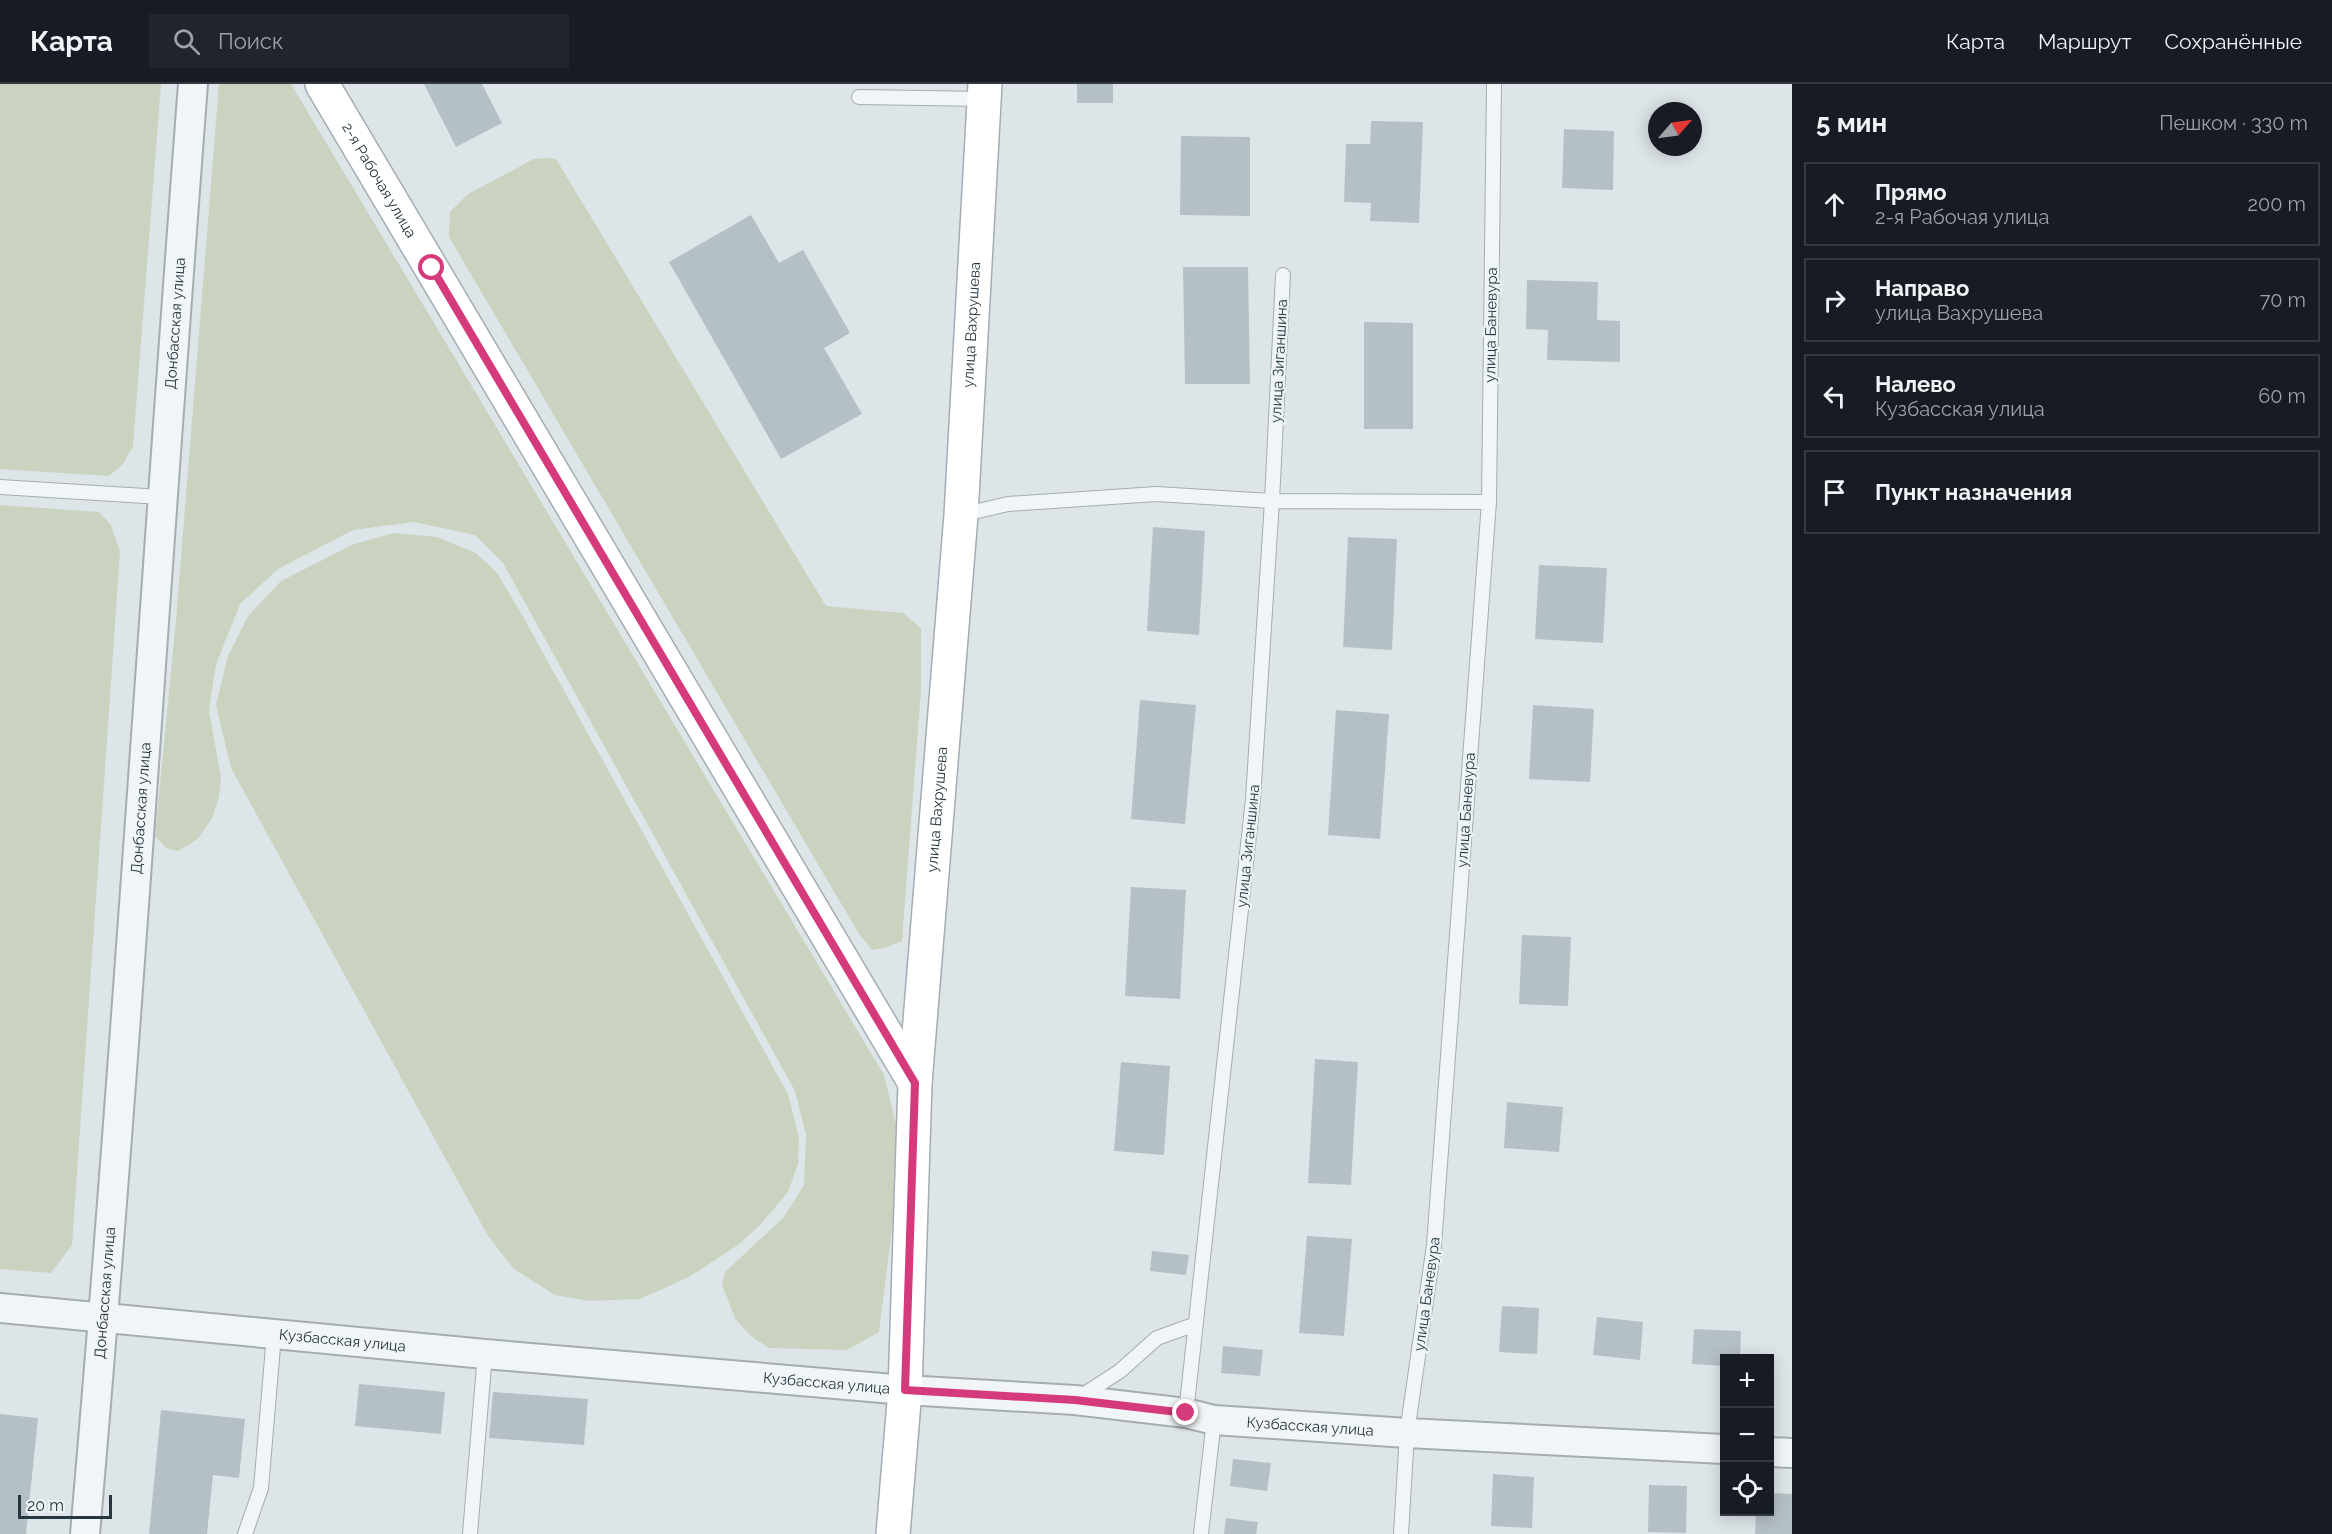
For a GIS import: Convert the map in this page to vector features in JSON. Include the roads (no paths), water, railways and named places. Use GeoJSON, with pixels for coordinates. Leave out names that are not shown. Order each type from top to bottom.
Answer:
{"type":"FeatureCollection","features":[{"type":"Feature","properties":{"kind":"main road","name":"2-я Рабочая улица"},"geometry":{"type":"LineString","coordinates":[[322,84],[915,1083]]}},
{"type":"Feature","properties":{"kind":"main road","name":"улица Вахрушева"},"geometry":{"type":"LineString","coordinates":[[894,1534],[905,1390],[915,1083],[961,515],[984,92]]}},
{"type":"Feature","properties":{"kind":"street","name":"Донбасская улица"},"geometry":{"type":"LineString","coordinates":[[85,1534],[104,1318],[161,497],[193,84]]}},
{"type":"Feature","properties":{"kind":"street","name":"Кузбасская улица"},"geometry":{"type":"LineString","coordinates":[[0,1308],[274,1335],[905,1390],[1075,1400],[1186,1413],[1214,1420],[1407,1433],[1720,1449]]}},
{"type":"Feature","properties":{"kind":"street"},"geometry":{"type":"LineString","coordinates":[[1774,1452],[1792,1453]]}},
{"type":"Feature","properties":{"kind":"lane","name":"улица Баневура"},"geometry":{"type":"LineString","coordinates":[[1401,1534],[1407,1433],[1434,1245],[1489,502],[1494,84]]}},
{"type":"Feature","properties":{"kind":"lane"},"geometry":{"type":"LineString","coordinates":[[859,97],[984,92]]}},
{"type":"Feature","properties":{"kind":"lane","name":"улица Зиганшина"},"geometry":{"type":"LineString","coordinates":[[1186,1413],[1253,799],[1272,501],[1283,276]]}},
{"type":"Feature","properties":{"kind":"lane"},"geometry":{"type":"LineString","coordinates":[[0,487],[161,497]]}},
{"type":"Feature","properties":{"kind":"lane"},"geometry":{"type":"LineString","coordinates":[[961,515],[1008,504],[1156,494],[1272,501],[1489,502]]}},
{"type":"Feature","properties":{"kind":"lane"},"geometry":{"type":"LineString","coordinates":[[1075,1400],[1120,1371],[1157,1338],[1197,1323]]}},
{"type":"Feature","properties":{"kind":"lane"},"geometry":{"type":"LineString","coordinates":[[245,1534],[261,1488],[274,1335]]}},
{"type":"Feature","properties":{"kind":"lane"},"geometry":{"type":"LineString","coordinates":[[470,1534],[485,1354]]}},
{"type":"Feature","properties":{"kind":"lane"},"geometry":{"type":"LineString","coordinates":[[1201,1534],[1214,1420]]}}]}
